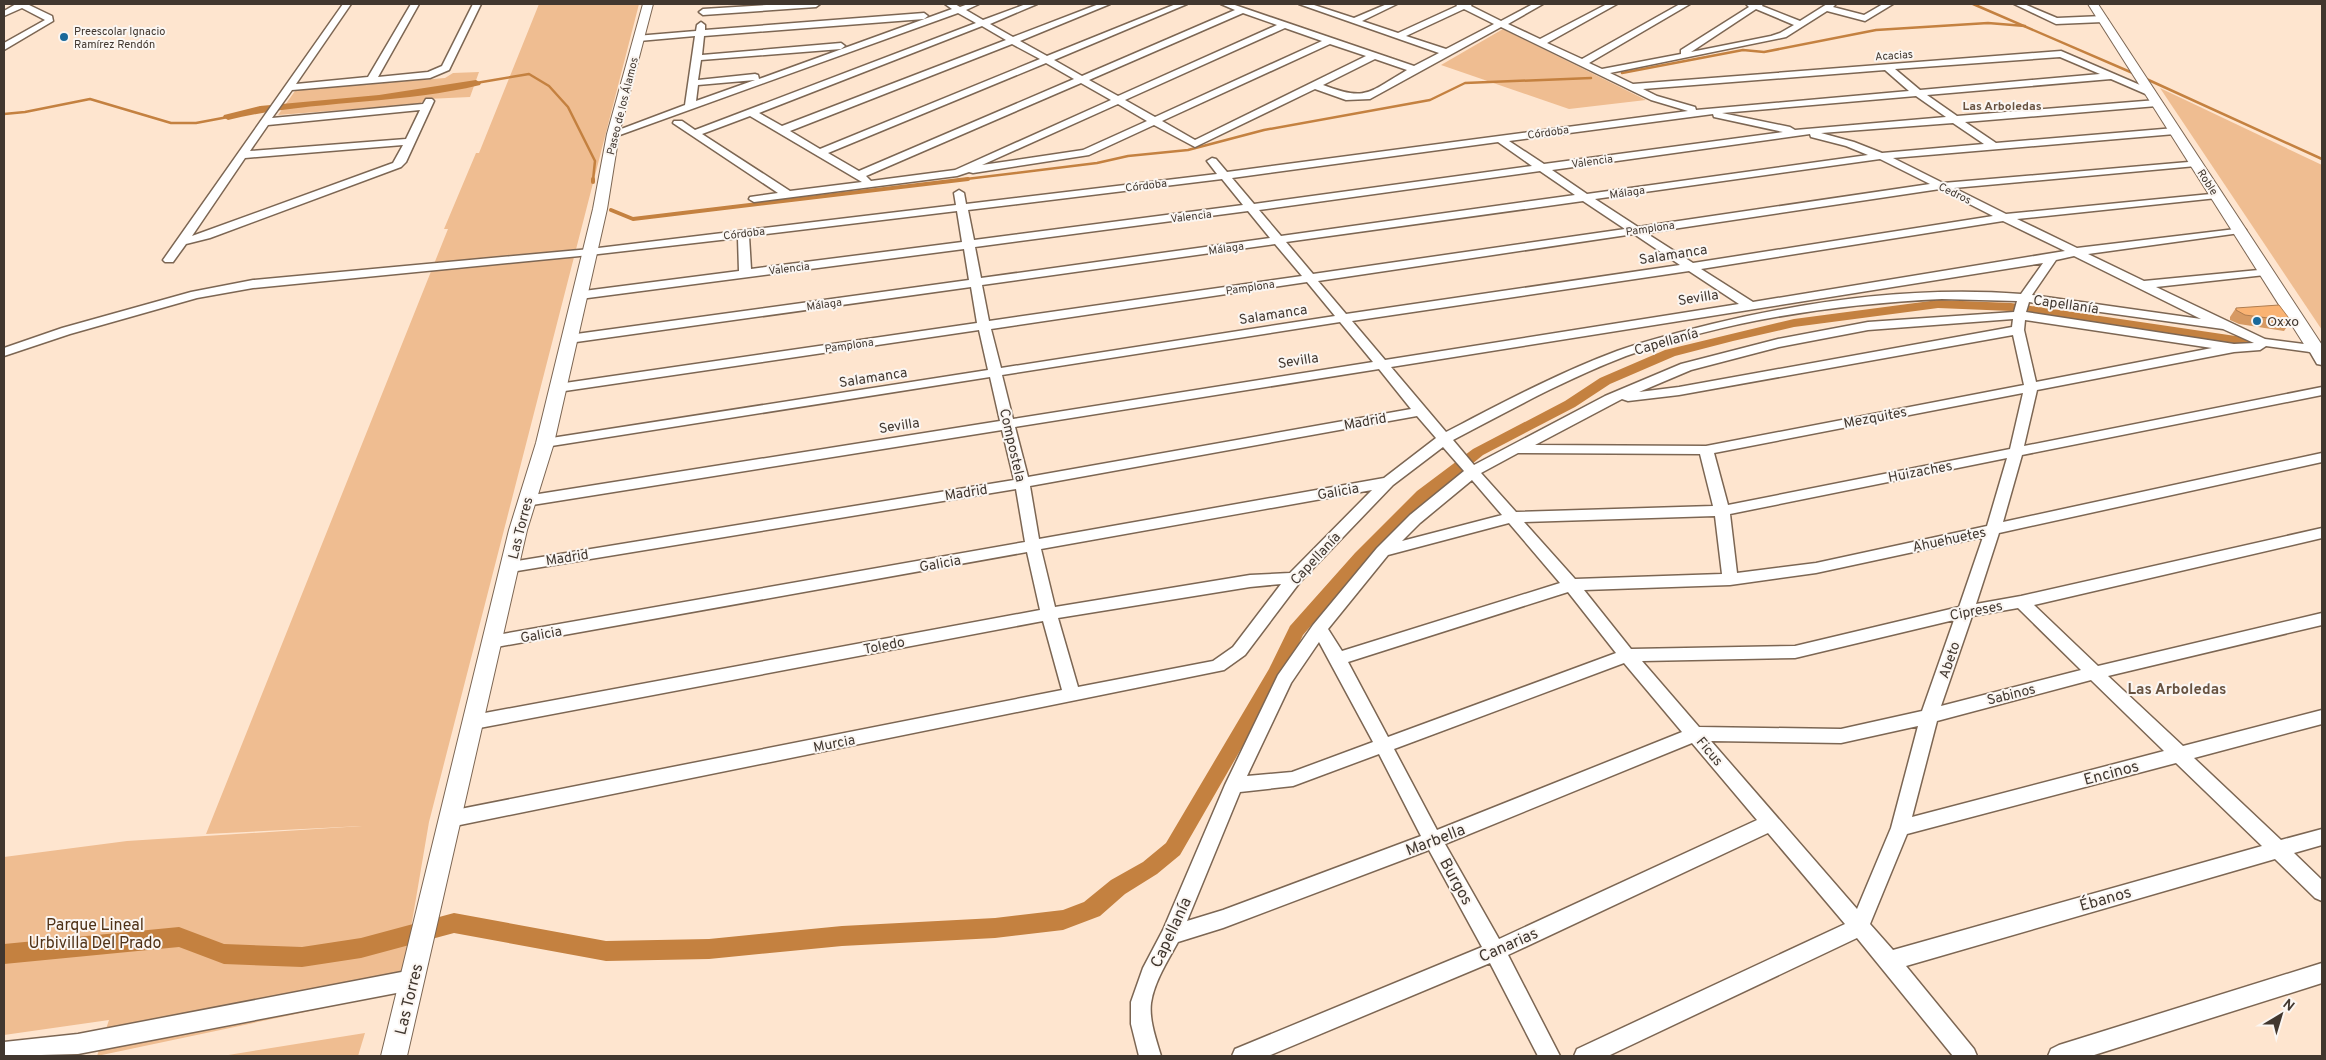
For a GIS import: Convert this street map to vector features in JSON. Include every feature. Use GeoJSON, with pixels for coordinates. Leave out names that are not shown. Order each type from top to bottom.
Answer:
{"type":"FeatureCollection","features":[{"type":"Feature","properties":{"kind":"street"},"geometry":{"type":"LineString","coordinates":[[4,4],[21,4],[49,18],[49,21],[4,47]]}},
{"type":"Feature","properties":{"kind":"street"},"geometry":{"type":"LineString","coordinates":[[4,14],[21,4]]}},
{"type":"Feature","properties":{"kind":"street"},"geometry":{"type":"LineString","coordinates":[[169,260],[348,4]]}},
{"type":"Feature","properties":{"kind":"street"},"geometry":{"type":"LineString","coordinates":[[371,80],[415,4]]}},
{"type":"Feature","properties":{"kind":"street"},"geometry":{"type":"LineString","coordinates":[[289,87],[437,74],[446,68],[477,4]]}},
{"type":"Feature","properties":{"kind":"street","name":"Paseo de los Álamos"},"geometry":{"type":"LineString","coordinates":[[600,210],[613,134],[648,4]]}},
{"type":"Feature","properties":{"kind":"street"},"geometry":{"type":"LineString","coordinates":[[690,107],[704,8],[816,4]]}},
{"type":"Feature","properties":{"kind":"street"},"geometry":{"type":"LineString","coordinates":[[949,4],[984,22],[1195,144],[1374,56]]}},
{"type":"Feature","properties":{"kind":"street"},"geometry":{"type":"LineString","coordinates":[[613,134],[975,4]]}},
{"type":"Feature","properties":{"kind":"street"},"geometry":{"type":"LineString","coordinates":[[694,134],[1033,4]]}},
{"type":"Feature","properties":{"kind":"street"},"geometry":{"type":"LineString","coordinates":[[782,130],[1106,4]]}},
{"type":"Feature","properties":{"kind":"street"},"geometry":{"type":"LineString","coordinates":[[821,152],[1183,4]]}},
{"type":"Feature","properties":{"kind":"street"},"geometry":{"type":"LineString","coordinates":[[1225,4],[1328,41],[1415,69]]}},
{"type":"Feature","properties":{"kind":"street"},"geometry":{"type":"LineString","coordinates":[[1303,4],[1317,6],[1445,52]]}},
{"type":"Feature","properties":{"kind":"street"},"geometry":{"type":"LineString","coordinates":[[1355,21],[1393,4]]}},
{"type":"Feature","properties":{"kind":"street"},"geometry":{"type":"LineString","coordinates":[[1399,36],[1464,4]]}},
{"type":"Feature","properties":{"kind":"street","name":"Cedros"},"geometry":{"type":"LineString","coordinates":[[1464,4],[1540,44],[1660,101],[1702,112],[1802,132],[1850,144],[1881,156],[2225,326],[2253,336],[2262,342]]}},
{"type":"Feature","properties":{"kind":"street"},"geometry":{"type":"LineString","coordinates":[[1314,86],[1346,97],[1367,96],[1445,52],[1539,4]]}},
{"type":"Feature","properties":{"kind":"street"},"geometry":{"type":"LineString","coordinates":[[1540,44],[1613,4]]}},
{"type":"Feature","properties":{"kind":"street"},"geometry":{"type":"LineString","coordinates":[[1582,63],[1686,4]]}},
{"type":"Feature","properties":{"kind":"street"},"geometry":{"type":"LineString","coordinates":[[1676,57],[1755,4],[1800,24]]}},
{"type":"Feature","properties":{"kind":"street"},"geometry":{"type":"LineString","coordinates":[[1602,72],[1772,38],[1800,24],[1828,6],[1865,18],[1889,4]]}},
{"type":"Feature","properties":{"kind":"street"},"geometry":{"type":"LineString","coordinates":[[2018,4],[2056,21],[2103,19]]}},
{"type":"Feature","properties":{"kind":"street","name":"Roble"},"geometry":{"type":"LineString","coordinates":[[2093,4],[2240,230],[2265,272],[2320,354]]}},
{"type":"Feature","properties":{"kind":"street"},"geometry":{"type":"LineString","coordinates":[[859,175],[1084,80],[1243,10]]}},
{"type":"Feature","properties":{"kind":"street"},"geometry":{"type":"LineString","coordinates":[[639,38],[946,15]]}},
{"type":"Feature","properties":{"kind":"street"},"geometry":{"type":"LineString","coordinates":[[956,173],[1284,25]]}},
{"type":"Feature","properties":{"kind":"street"},"geometry":{"type":"LineString","coordinates":[[754,199],[1079,155],[1328,41]]}},
{"type":"Feature","properties":{"kind":"street"},"geometry":{"type":"LineString","coordinates":[[696,58],[862,44]]}},
{"type":"Feature","properties":{"kind":"street","name":"Acacias"},"geometry":{"type":"LineString","coordinates":[[1632,87],[2061,54],[2152,94]]}},
{"type":"Feature","properties":{"kind":"street"},"geometry":{"type":"LineString","coordinates":[[1887,67],[1916,92],[1993,146]]}},
{"type":"Feature","properties":{"kind":"street"},"geometry":{"type":"LineString","coordinates":[[693,83],[774,76]]}},
{"type":"Feature","properties":{"kind":"street","name":"Córdoba"},"geometry":{"type":"LineString","coordinates":[[4,352],[76,329],[230,288],[590,252],[961,208],[1224,176],[1702,112],[2113,76]]}},
{"type":"Feature","properties":{"kind":"street"},"geometry":{"type":"LineString","coordinates":[[1802,132],[1955,119],[2152,94]]}},
{"type":"Feature","properties":{"kind":"street"},"geometry":{"type":"LineString","coordinates":[[183,241],[206,236],[379,173],[401,162],[428,104],[264,122]]}},
{"type":"Feature","properties":{"kind":"street"},"geometry":{"type":"LineString","coordinates":[[751,112],[873,184]]}},
{"type":"Feature","properties":{"kind":"street"},"geometry":{"type":"LineString","coordinates":[[678,123],[787,194]]}},
{"type":"Feature","properties":{"kind":"street","name":"Málaga"},"geometry":{"type":"LineString","coordinates":[[570,339],[1881,156],[2175,131]]}},
{"type":"Feature","properties":{"kind":"street","name":"Valencia"},"geometry":{"type":"LineString","coordinates":[[580,295],[1249,208],[1802,132]]}},
{"type":"Feature","properties":{"kind":"street"},"geometry":{"type":"LineString","coordinates":[[1500,139],[1689,267],[1765,315]]}},
{"type":"Feature","properties":{"kind":"street"},"geometry":{"type":"LineString","coordinates":[[242,155],[409,142]]}},
{"type":"Feature","properties":{"kind":"street","name":"Ficus"},"geometry":{"type":"LineString","coordinates":[[1212,161],[1249,208],[1311,278],[1448,443],[1472,468],[1571,585],[1626,655],[1696,734],[1889,961],[1958,1054]]}},
{"type":"Feature","properties":{"kind":"street","name":"Pamplona"},"geometry":{"type":"LineString","coordinates":[[558,388],[1942,186],[2196,163]]}},
{"type":"Feature","properties":{"kind":"street","name":"Compostela"},"geometry":{"type":"LineString","coordinates":[[959,193],[984,326],[1009,424],[1033,546],[1049,614],[1072,696]]}},
{"type":"Feature","properties":{"kind":"street","name":"Salamanca"},"geometry":{"type":"LineString","coordinates":[[545,443],[2005,217],[2217,196]]}},
{"type":"Feature","properties":{"kind":"street","name":"Las Torres"},"geometry":{"type":"LineString","coordinates":[[394,1056],[474,722],[491,642],[526,501],[545,443],[600,210]]}},
{"type":"Feature","properties":{"kind":"street","name":"Sevilla"},"geometry":{"type":"LineString","coordinates":[[526,501],[1382,363],[2052,258],[2076,252],[2240,230]]}},
{"type":"Feature","properties":{"kind":"street"},"geometry":{"type":"LineString","coordinates":[[743,234],[745,273]]}},
{"type":"Feature","properties":{"kind":"street"},"geometry":{"type":"LineString","coordinates":[[2021,311],[2052,258]]}},
{"type":"Feature","properties":{"kind":"street"},"geometry":{"type":"LineString","coordinates":[[2143,285],[2265,272]]}},
{"type":"Feature","properties":{"kind":"street","name":"Capellanía"},"geometry":{"type":"LineString","coordinates":[[1218,666],[1239,651],[1294,578],[1388,482],[1448,443],[1552,383],[1621,354],[1660,341],[1765,315],[1883,298],[1971,294],[2021,311],[2234,348]]}},
{"type":"Feature","properties":{"kind":"street","name":"Capellanía"},"geometry":{"type":"LineString","coordinates":[[1610,399],[1679,391],[2021,311]]}},
{"type":"Feature","properties":{"kind":"street","name":"Capellanía"},"geometry":{"type":"LineString","coordinates":[[1150,1056],[1142,1024],[1141,1002],[1153,968],[1171,935],[1234,785],[1284,680],[1319,629],[1382,552],[1415,519],[1472,468],[1610,399],[1686,367],[1734,353],[1825,333],[1916,321],[2021,311],[2225,326]]}},
{"type":"Feature","properties":{"kind":"street","name":"Abeto"},"geometry":{"type":"LineString","coordinates":[[1859,927],[1900,828],[1930,714],[1993,530],[2016,452],[2031,387],[2021,311]]}},
{"type":"Feature","properties":{"kind":"street"},"geometry":{"type":"LineString","coordinates":[[2234,348],[2260,346],[2262,342],[2320,354]]}},
{"type":"Feature","properties":{"kind":"street","name":"Mezquites"},"geometry":{"type":"LineString","coordinates":[[1513,449],[1706,450],[2234,348]]}},
{"type":"Feature","properties":{"kind":"street","name":"Huizaches"},"geometry":{"type":"LineString","coordinates":[[1382,552],[1513,517],[1722,511],[2322,390]]}},
{"type":"Feature","properties":{"kind":"street","name":"Madrid"},"geometry":{"type":"LineString","coordinates":[[511,566],[1022,483],[1421,411]]}},
{"type":"Feature","properties":{"kind":"street"},"geometry":{"type":"LineString","coordinates":[[1706,450],[1722,511],[1730,579]]}},
{"type":"Feature","properties":{"kind":"street","name":"Ahuehuetes"},"geometry":{"type":"LineString","coordinates":[[1338,659],[1571,585],[1730,579],[1816,568],[2322,458]]}},
{"type":"Feature","properties":{"kind":"street","name":"Galicia"},"geometry":{"type":"LineString","coordinates":[[491,642],[1388,482]]}},
{"type":"Feature","properties":{"kind":"street","name":"Cipreses"},"geometry":{"type":"LineString","coordinates":[[1234,785],[1293,779],[1626,655],[1795,652],[1966,611],[2020,602],[2322,533]]}},
{"type":"Feature","properties":{"kind":"street","name":"Toledo"},"geometry":{"type":"LineString","coordinates":[[474,722],[1049,614],[1250,581],[1294,578]]}},
{"type":"Feature","properties":{"kind":"street"},"geometry":{"type":"LineString","coordinates":[[2020,602],[2322,892]]}},
{"type":"Feature","properties":{"kind":"street","name":"Sabinos"},"geometry":{"type":"LineString","coordinates":[[1696,734],[1841,736],[1885,728],[1930,714],[2093,673],[2322,619]]}},
{"type":"Feature","properties":{"kind":"street","name":"Burgos"},"geometry":{"type":"LineString","coordinates":[[1319,629],[1338,659],[1433,840],[1495,950],[1549,1056]]}},
{"type":"Feature","properties":{"kind":"street","name":"Murcia"},"geometry":{"type":"LineString","coordinates":[[450,819],[1218,666]]}},
{"type":"Feature","properties":{"kind":"street","name":"Encinos"},"geometry":{"type":"LineString","coordinates":[[1900,828],[2322,717]]}},
{"type":"Feature","properties":{"kind":"street","name":"Marbella"},"geometry":{"type":"LineString","coordinates":[[1171,935],[1223,919],[1433,840],[1696,734]]}},
{"type":"Feature","properties":{"kind":"street","name":"Canarias"},"geometry":{"type":"LineString","coordinates":[[1242,1056],[1495,950],[1770,823]]}},
{"type":"Feature","properties":{"kind":"street","name":"Ébanos"},"geometry":{"type":"LineString","coordinates":[[1889,961],[2277,848],[2322,837]]}},
{"type":"Feature","properties":{"kind":"street"},"geometry":{"type":"LineString","coordinates":[[1585,1056],[1859,927]]}},
{"type":"Feature","properties":{"kind":"street"},"geometry":{"type":"LineString","coordinates":[[2059,1056],[2322,973]]}},
{"type":"Feature","properties":{"kind":"street"},"geometry":{"type":"LineString","coordinates":[[4,1053],[76,1050],[412,980]]}},
{"type":"Feature","properties":{"kind":"green space","name":"Parque Lineal Urbivilla Del Prado"},"geometry":{"type":"Polygon","coordinates":[[[539,4],[639,4],[429,822],[400,992],[97,1056],[109,1020],[4,1035],[4,857],[127,841],[362,826],[206,834],[448,229],[444,229],[476,153],[479,153],[539,4]]]}},
{"type":"Feature","properties":{"kind":"green space"},"geometry":{"type":"Polygon","coordinates":[[[1503,29],[1646,100],[1569,109],[1441,65],[1503,29]]]}},
{"type":"Feature","properties":{"kind":"green space"},"geometry":{"type":"Polygon","coordinates":[[[479,72],[470,97],[427,99],[419,104],[278,115],[295,91],[298,90],[445,78],[453,73],[479,72]]]}},
{"type":"Feature","properties":{"kind":"green space"},"geometry":{"type":"Polygon","coordinates":[[[2160,88],[2322,165],[2322,330],[2160,88]]]}},
{"type":"Feature","properties":{"kind":"green space"},"geometry":{"type":"Polygon","coordinates":[[[365,1033],[358,1056],[222,1056],[365,1033]]]}},
{"type":"Feature","properties":{"kind":"building"},"geometry":{"type":"Polygon","coordinates":[[[2279,305],[2291,321],[2245,315],[2236,310],[2236,308],[2279,305]]]}},
{"type":"Feature","properties":{"kind":"waterway"},"geometry":{"type":"LineString","coordinates":[[1973,4],[2024,26]]}},
{"type":"Feature","properties":{"kind":"waterway"},"geometry":{"type":"LineString","coordinates":[[1622,73],[1743,50],[1764,52],[1876,30],[1988,23],[2024,26]]}},
{"type":"Feature","properties":{"kind":"waterway"},"geometry":{"type":"LineString","coordinates":[[2024,26],[2135,74]]}},
{"type":"Feature","properties":{"kind":"waterway"},"geometry":{"type":"LineString","coordinates":[[476,83],[529,74],[549,86],[568,107],[595,161],[593,180]]}},
{"type":"Feature","properties":{"kind":"waterway"},"geometry":{"type":"LineString","coordinates":[[2142,77],[2322,159]]}},
{"type":"Feature","properties":{"kind":"waterway"},"geometry":{"type":"LineString","coordinates":[[958,180],[1097,163],[1128,156],[1188,150],[1264,130],[1430,100],[1465,83],[1591,78]]}},
{"type":"Feature","properties":{"kind":"waterway"},"geometry":{"type":"LineString","coordinates":[[228,117],[260,109],[379,98],[476,83]]}},
{"type":"Feature","properties":{"kind":"waterway"},"geometry":{"type":"LineString","coordinates":[[4,114],[25,112],[90,99],[171,123],[196,123],[228,117]]}},
{"type":"Feature","properties":{"kind":"waterway"},"geometry":{"type":"LineString","coordinates":[[611,210],[633,219],[968,179]]}},
{"type":"Feature","properties":{"kind":"waterway"},"geometry":{"type":"LineString","coordinates":[[4,954],[179,937],[224,954],[302,957],[361,948],[454,923],[606,951],[709,949],[842,936],[995,928],[1063,920],[1092,909],[1118,887],[1150,868],[1173,849],[1277,671],[1296,631],[1361,557],[1423,495],[1478,452],[1570,404],[1605,381],[1670,353],[1731,337],[1794,323],[1938,304],[2011,307],[2249,342]]}},
{"type":"Feature","properties":{"kind":"place","name":"Preescolar Ignacio Ramírez Rendón"},"geometry":{"type":"Point","coordinates":[64,37]}},
{"type":"Feature","properties":{"kind":"place","name":"Oxxo"},"geometry":{"type":"Point","coordinates":[2257,321]}},
{"type":"Feature","properties":{"kind":"district","name":"Las Arboledas"},"geometry":{"type":"Point","coordinates":[2002,106]}},
{"type":"Feature","properties":{"kind":"district","name":"Las Arboledas"},"geometry":{"type":"Point","coordinates":[2177,689]}}]}
